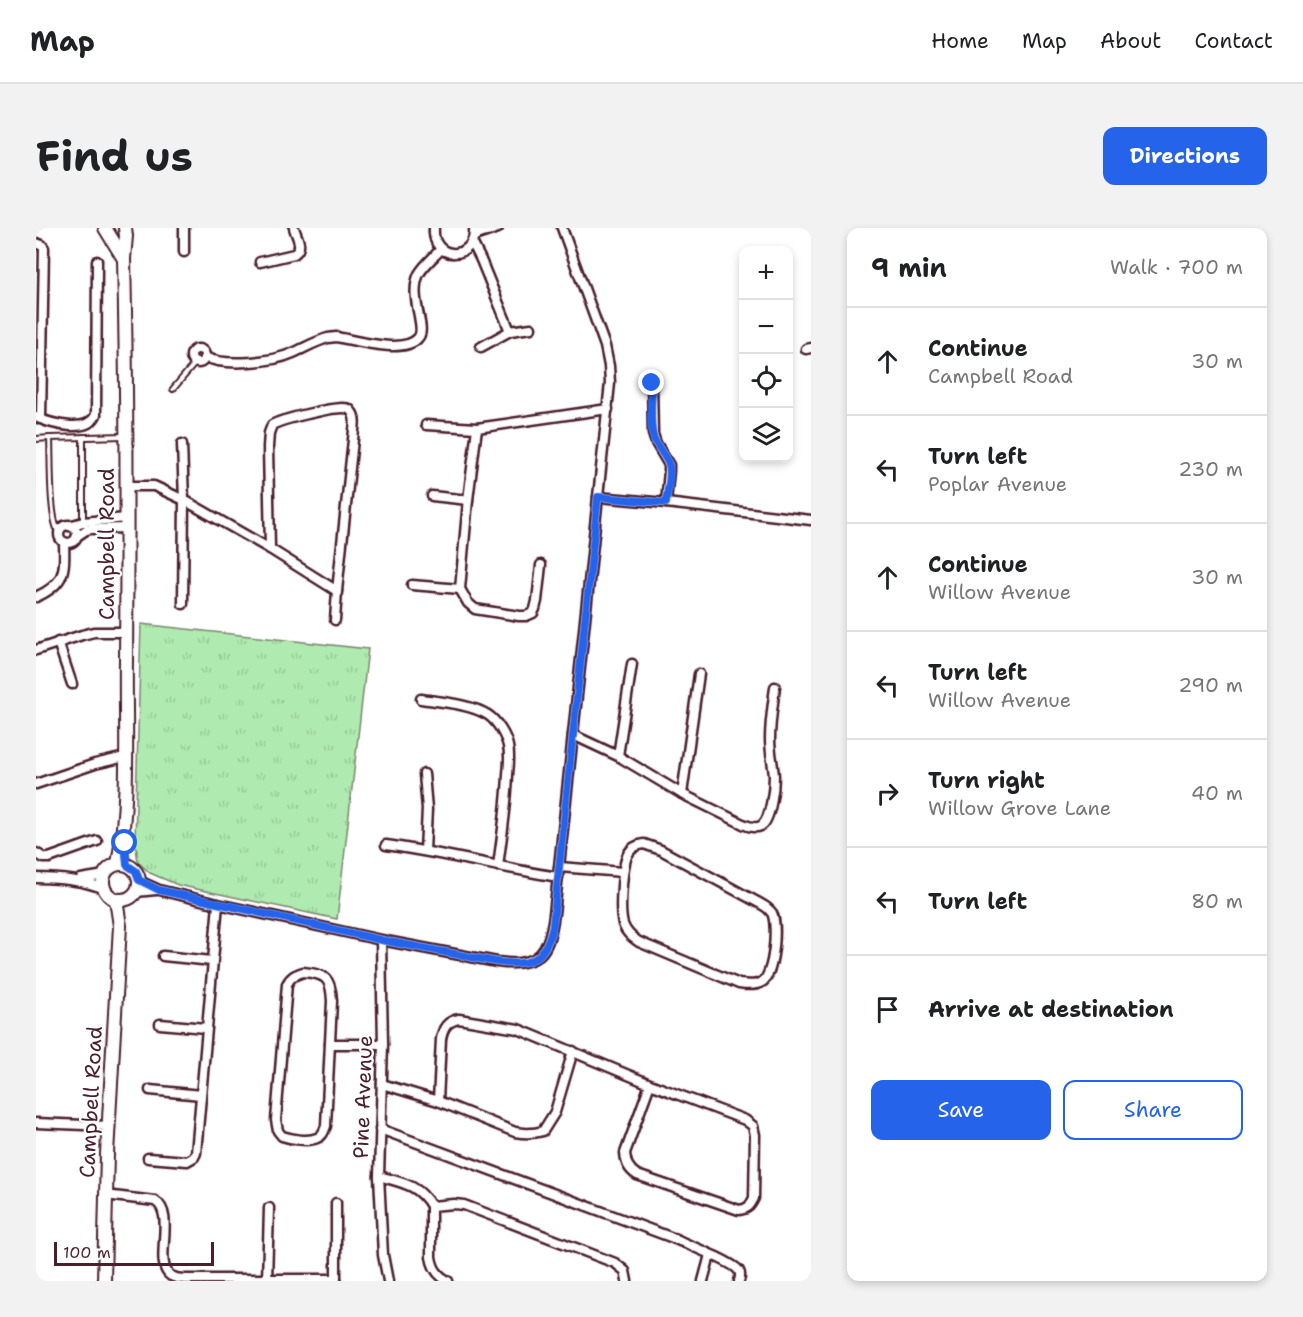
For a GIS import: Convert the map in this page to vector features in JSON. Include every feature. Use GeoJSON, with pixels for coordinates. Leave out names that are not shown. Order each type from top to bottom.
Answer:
{"type":"FeatureCollection","features":[{"type":"Feature","properties":{"kind":"street"},"geometry":{"type":"LineString","coordinates":[[105,228],[116,230],[120,228]]}},
{"type":"Feature","properties":{"kind":"street"},"geometry":{"type":"LineString","coordinates":[[105,228],[124,259]]}},
{"type":"Feature","properties":{"kind":"street","name":"Campbell Road"},"geometry":{"type":"LineString","coordinates":[[123,865],[126,633],[125,228]]}},
{"type":"Feature","properties":{"kind":"street"},"geometry":{"type":"LineString","coordinates":[[184,228],[184,252]]}},
{"type":"Feature","properties":{"kind":"street"},"geometry":{"type":"LineString","coordinates":[[260,262],[298,251],[300,246],[294,228]]}},
{"type":"Feature","properties":{"kind":"street"},"geometry":{"type":"LineString","coordinates":[[434,228],[435,241],[441,249],[450,253],[463,251],[473,236],[498,228]]}},
{"type":"Feature","properties":{"kind":"street"},"geometry":{"type":"LineString","coordinates":[[36,878],[75,880],[91,884],[105,890],[112,897],[130,892],[159,890],[381,940],[497,962],[512,964],[528,962],[541,955],[549,940],[553,925],[560,867],[610,383],[605,346],[562,228]]}},
{"type":"Feature","properties":{"kind":"street"},"geometry":{"type":"LineString","coordinates":[[473,236],[510,331]]}},
{"type":"Feature","properties":{"kind":"street"},"geometry":{"type":"LineString","coordinates":[[36,243],[45,248],[38,418],[57,425],[85,425],[91,423],[96,415],[97,261]]}},
{"type":"Feature","properties":{"kind":"street"},"geometry":{"type":"LineString","coordinates":[[196,362],[192,357],[194,351],[198,349],[203,351],[205,357],[217,362],[227,362],[284,356],[328,338],[336,337],[394,346],[412,343],[420,333],[416,302],[419,274],[441,249]]}},
{"type":"Feature","properties":{"kind":"street"},"geometry":{"type":"LineString","coordinates":[[481,347],[510,331],[531,328]]}},
{"type":"Feature","properties":{"kind":"street"},"geometry":{"type":"LineString","coordinates":[[652,383],[653,434],[669,465],[666,503]]}},
{"type":"Feature","properties":{"kind":"street"},"geometry":{"type":"LineString","coordinates":[[270,549],[268,447],[272,425],[280,421],[334,409],[352,411],[354,430],[335,620]]}},
{"type":"Feature","properties":{"kind":"street"},"geometry":{"type":"LineString","coordinates":[[426,425],[477,428],[608,409]]}},
{"type":"Feature","properties":{"kind":"street"},"geometry":{"type":"LineString","coordinates":[[477,428],[460,589],[468,603],[475,609],[526,616],[533,613],[537,602],[540,565]]}},
{"type":"Feature","properties":{"kind":"street"},"geometry":{"type":"LineString","coordinates":[[182,444],[183,604]]}},
{"type":"Feature","properties":{"kind":"street"},"geometry":{"type":"LineString","coordinates":[[126,486],[154,486],[184,500],[270,549],[337,591]]}},
{"type":"Feature","properties":{"kind":"street"},"geometry":{"type":"LineString","coordinates":[[432,496],[468,500]]}},
{"type":"Feature","properties":{"kind":"street"},"geometry":{"type":"LineString","coordinates":[[598,497],[811,520]]}},
{"type":"Feature","properties":{"kind":"street"},"geometry":{"type":"LineString","coordinates":[[36,597],[59,582],[64,568],[68,538],[75,529],[69,526],[84,522],[126,523]]}},
{"type":"Feature","properties":{"kind":"street"},"geometry":{"type":"LineString","coordinates":[[68,538],[86,530],[126,523]]}},
{"type":"Feature","properties":{"kind":"street"},"geometry":{"type":"LineString","coordinates":[[412,585],[460,589]]}},
{"type":"Feature","properties":{"kind":"street"},"geometry":{"type":"LineString","coordinates":[[36,650],[94,632],[126,633]]}},
{"type":"Feature","properties":{"kind":"street"},"geometry":{"type":"LineString","coordinates":[[58,642],[72,684]]}},
{"type":"Feature","properties":{"kind":"street"},"geometry":{"type":"LineString","coordinates":[[618,756],[632,664]]}},
{"type":"Feature","properties":{"kind":"street"},"geometry":{"type":"LineString","coordinates":[[682,794],[699,674]]}},
{"type":"Feature","properties":{"kind":"street"},"geometry":{"type":"LineString","coordinates":[[573,735],[618,756],[682,794],[743,824],[752,827],[763,825],[768,815],[774,778],[770,729],[775,687]]}},
{"type":"Feature","properties":{"kind":"street"},"geometry":{"type":"LineString","coordinates":[[421,699],[466,707],[490,716],[508,744],[508,788],[498,866]]}},
{"type":"Feature","properties":{"kind":"street"},"geometry":{"type":"LineString","coordinates":[[36,784],[95,764],[125,757]]}},
{"type":"Feature","properties":{"kind":"street"},"geometry":{"type":"LineString","coordinates":[[424,774],[428,809],[425,851]]}},
{"type":"Feature","properties":{"kind":"street"},"geometry":{"type":"LineString","coordinates":[[36,853],[44,858],[50,858],[97,841]]}},
{"type":"Feature","properties":{"kind":"street"},"geometry":{"type":"LineString","coordinates":[[644,844],[761,904],[772,913],[774,927],[772,963],[766,978],[754,984],[739,984],[633,938],[625,929],[621,916],[623,872],[633,847],[644,844]]}},
{"type":"Feature","properties":{"kind":"street"},"geometry":{"type":"LineString","coordinates":[[386,845],[558,877]]}},
{"type":"Feature","properties":{"kind":"street"},"geometry":{"type":"LineString","coordinates":[[105,890],[105,875],[110,868],[123,865],[136,871],[130,892]]}},
{"type":"Feature","properties":{"kind":"street"},"geometry":{"type":"LineString","coordinates":[[560,867],[623,872]]}},
{"type":"Feature","properties":{"kind":"street"},"geometry":{"type":"LineString","coordinates":[[75,880],[105,875]]}},
{"type":"Feature","properties":{"kind":"street","name":"Campbell Road"},"geometry":{"type":"LineString","coordinates":[[104,1281],[108,1126],[120,926],[130,892]]}},
{"type":"Feature","properties":{"kind":"street"},"geometry":{"type":"LineString","coordinates":[[148,1158],[187,1161],[194,1157],[218,904]]}},
{"type":"Feature","properties":{"kind":"street","name":"Pine Avenue"},"geometry":{"type":"LineString","coordinates":[[381,940],[384,1044],[379,1176],[383,1255],[388,1281]]}},
{"type":"Feature","properties":{"kind":"street"},"geometry":{"type":"LineString","coordinates":[[164,956],[212,961]]}},
{"type":"Feature","properties":{"kind":"street"},"geometry":{"type":"LineString","coordinates":[[303,972],[318,974],[329,981],[332,1001],[330,1044],[326,1126],[323,1133],[309,1140],[282,1136],[278,1131],[276,1114],[287,984],[294,975],[303,972]]}},
{"type":"Feature","properties":{"kind":"street"},"geometry":{"type":"LineString","coordinates":[[438,1101],[443,1030],[446,1025],[459,1019],[518,1029],[650,1084],[745,1120],[753,1126],[755,1135],[754,1198],[750,1206],[739,1210],[637,1175],[630,1170],[625,1153],[650,1084]]}},
{"type":"Feature","properties":{"kind":"street"},"geometry":{"type":"LineString","coordinates":[[160,1024],[206,1028]]}},
{"type":"Feature","properties":{"kind":"street"},"geometry":{"type":"LineString","coordinates":[[330,1044],[384,1044]]}},
{"type":"Feature","properties":{"kind":"street"},"geometry":{"type":"LineString","coordinates":[[382,1084],[438,1101],[515,1132],[534,1134],[543,1131],[555,1112],[573,1051]]}},
{"type":"Feature","properties":{"kind":"street"},"geometry":{"type":"LineString","coordinates":[[150,1090],[201,1095]]}},
{"type":"Feature","properties":{"kind":"street"},"geometry":{"type":"LineString","coordinates":[[36,1123],[108,1126]]}},
{"type":"Feature","properties":{"kind":"street"},"geometry":{"type":"LineString","coordinates":[[380,1129],[672,1238],[736,1268],[740,1274],[739,1281]]}},
{"type":"Feature","properties":{"kind":"street"},"geometry":{"type":"LineString","coordinates":[[379,1176],[406,1184],[423,1193],[431,1206],[432,1265],[439,1275],[448,1281]]}},
{"type":"Feature","properties":{"kind":"street"},"geometry":{"type":"LineString","coordinates":[[105,1195],[134,1197],[159,1203],[165,1218],[165,1270],[177,1278],[200,1280],[336,1280],[336,1203]]}},
{"type":"Feature","properties":{"kind":"street"},"geometry":{"type":"LineString","coordinates":[[431,1206],[464,1205],[615,1263],[625,1271],[627,1281]]}},
{"type":"Feature","properties":{"kind":"street"},"geometry":{"type":"LineString","coordinates":[[267,1280],[269,1208]]}},
{"type":"Feature","properties":{"kind":"street"},"geometry":{"type":"LineString","coordinates":[[703,1281],[710,1255]]}},
{"type":"Feature","properties":{"kind":"lane"},"geometry":{"type":"LineString","coordinates":[[173,389],[196,362]]}},
{"type":"Feature","properties":{"kind":"lane"},"geometry":{"type":"LineString","coordinates":[[36,439],[126,436]]}},
{"type":"Feature","properties":{"kind":"lane"},"geometry":{"type":"LineString","coordinates":[[83,437],[84,522]]}},
{"type":"Feature","properties":{"kind":"lane"},"geometry":{"type":"LineString","coordinates":[[50,438],[56,527],[68,538]]}},
{"type":"Feature","properties":{"kind":"green space"},"geometry":{"type":"Polygon","coordinates":[[[141,624],[368,649],[337,919],[178,885],[150,873],[138,862],[135,841],[141,624]]]}},
{"type":"Feature","properties":{"kind":"route"},"geometry":{"type":"LineString","coordinates":[[125,843],[127,865],[136,871],[139,880],[159,890],[381,940],[497,962],[520,964],[541,955],[545,950],[553,925],[598,497],[666,503],[669,465],[653,434],[652,383]]}}]}
